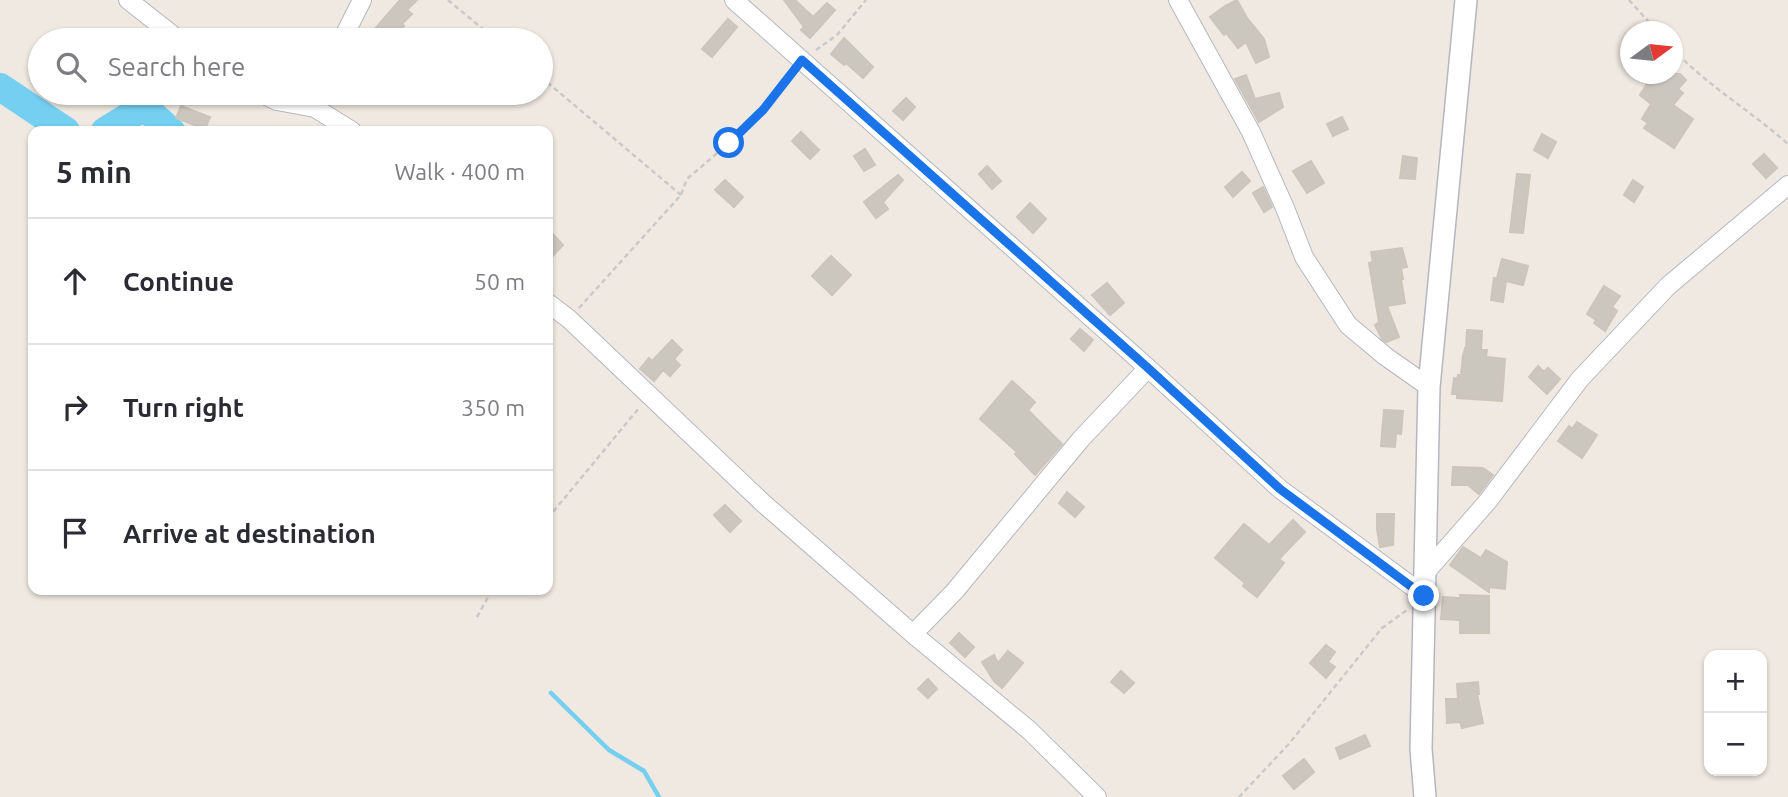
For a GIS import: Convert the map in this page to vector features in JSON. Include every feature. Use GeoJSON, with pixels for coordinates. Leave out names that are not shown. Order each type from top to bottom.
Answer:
{"type":"FeatureCollection","features":[{"type":"Feature","properties":{"kind":"street"},"geometry":{"type":"LineString","coordinates":[[128,0],[164,28]]}},
{"type":"Feature","properties":{"kind":"street"},"geometry":{"type":"LineString","coordinates":[[348,28],[362,0]]}},
{"type":"Feature","properties":{"kind":"street"},"geometry":{"type":"LineString","coordinates":[[734,0],[1280,489],[1424,596]]}},
{"type":"Feature","properties":{"kind":"street"},"geometry":{"type":"LineString","coordinates":[[1178,0],[1251,132],[1304,257],[1348,325],[1385,356],[1429,387]]}},
{"type":"Feature","properties":{"kind":"street"},"geometry":{"type":"LineString","coordinates":[[1425,797],[1421,749],[1429,387],[1466,0]]}},
{"type":"Feature","properties":{"kind":"street"},"geometry":{"type":"LineString","coordinates":[[323,105],[347,126]]}},
{"type":"Feature","properties":{"kind":"street"},"geometry":{"type":"LineString","coordinates":[[1425,573],[1488,501],[1589,370],[1668,286],[1788,185]]}},
{"type":"Feature","properties":{"kind":"street"},"geometry":{"type":"LineString","coordinates":[[553,307],[763,503],[913,634],[1029,730],[1097,797]]}},
{"type":"Feature","properties":{"kind":"street"},"geometry":{"type":"LineString","coordinates":[[913,634],[954,592],[1081,439],[1148,368]]}},
{"type":"Feature","properties":{"kind":"path"},"geometry":{"type":"LineString","coordinates":[[448,0],[482,28]]}},
{"type":"Feature","properties":{"kind":"path"},"geometry":{"type":"LineString","coordinates":[[569,319],[681,195],[687,178],[763,110],[802,60],[836,35],[866,0]]}},
{"type":"Feature","properties":{"kind":"path"},"geometry":{"type":"LineString","coordinates":[[1629,0],[1648,21]]}},
{"type":"Feature","properties":{"kind":"path"},"geometry":{"type":"LineString","coordinates":[[1683,58],[1788,144]]}},
{"type":"Feature","properties":{"kind":"path"},"geometry":{"type":"LineString","coordinates":[[553,87],[681,195]]}},
{"type":"Feature","properties":{"kind":"path"},"geometry":{"type":"LineString","coordinates":[[553,512],[650,395]]}},
{"type":"Feature","properties":{"kind":"path"},"geometry":{"type":"LineString","coordinates":[[477,617],[489,595]]}},
{"type":"Feature","properties":{"kind":"path"},"geometry":{"type":"LineString","coordinates":[[1239,797],[1287,745],[1382,628],[1424,596]]}},
{"type":"Feature","properties":{"kind":"building"},"geometry":{"type":"Polygon","coordinates":[[[400,0],[417,0],[407,10],[412,14],[402,24],[402,28],[376,28],[400,0]]]}},
{"type":"Feature","properties":{"kind":"building"},"geometry":{"type":"Polygon","coordinates":[[[784,0],[795,0],[813,17],[827,3],[835,10],[810,38],[801,30],[804,27],[784,0]]]}},
{"type":"Feature","properties":{"kind":"building"},"geometry":{"type":"Polygon","coordinates":[[[1237,0],[1264,39],[1269,57],[1256,63],[1246,42],[1238,48],[1210,17],[1237,0]]]}},
{"type":"Feature","properties":{"kind":"building"},"geometry":{"type":"Polygon","coordinates":[[[728,19],[737,27],[712,57],[702,49],[728,19]]]}},
{"type":"Feature","properties":{"kind":"building"},"geometry":{"type":"Polygon","coordinates":[[[844,38],[873,67],[863,78],[831,54],[844,38]]]}},
{"type":"Feature","properties":{"kind":"building"},"geometry":{"type":"Polygon","coordinates":[[[1246,75],[1255,99],[1279,93],[1283,107],[1259,122],[1235,79],[1246,75]]]}},
{"type":"Feature","properties":{"kind":"building"},"geometry":{"type":"Polygon","coordinates":[[[1647,84],[1682,84],[1678,89],[1683,93],[1673,105],[1693,119],[1674,148],[1644,128],[1648,123],[1642,119],[1651,104],[1640,95],[1647,84]]]}},
{"type":"Feature","properties":{"kind":"building"},"geometry":{"type":"Polygon","coordinates":[[[906,98],[915,107],[903,120],[893,111],[906,98]]]}},
{"type":"Feature","properties":{"kind":"building"},"geometry":{"type":"Polygon","coordinates":[[[181,106],[210,117],[206,126],[197,126],[176,118],[181,106]]]}},
{"type":"Feature","properties":{"kind":"building"},"geometry":{"type":"Polygon","coordinates":[[[1342,117],[1348,129],[1333,136],[1327,124],[1342,117]]]}},
{"type":"Feature","properties":{"kind":"building"},"geometry":{"type":"Polygon","coordinates":[[[801,132],[819,150],[810,159],[792,141],[801,132]]]}},
{"type":"Feature","properties":{"kind":"building"},"geometry":{"type":"Polygon","coordinates":[[[1542,134],[1556,142],[1548,158],[1534,150],[1542,134]]]}},
{"type":"Feature","properties":{"kind":"building"},"geometry":{"type":"Polygon","coordinates":[[[865,149],[875,165],[864,171],[854,156],[865,149]]]}},
{"type":"Feature","properties":{"kind":"building"},"geometry":{"type":"Polygon","coordinates":[[[1764,154],[1777,168],[1766,178],[1753,164],[1764,154]]]}},
{"type":"Feature","properties":{"kind":"building"},"geometry":{"type":"Polygon","coordinates":[[[1403,156],[1417,158],[1415,179],[1400,178],[1403,156]]]}},
{"type":"Feature","properties":{"kind":"building"},"geometry":{"type":"Polygon","coordinates":[[[1311,161],[1324,183],[1307,193],[1293,171],[1311,161]]]}},
{"type":"Feature","properties":{"kind":"building"},"geometry":{"type":"Polygon","coordinates":[[[987,166],[1001,181],[992,189],[979,174],[987,166]]]}},
{"type":"Feature","properties":{"kind":"building"},"geometry":{"type":"Polygon","coordinates":[[[1242,172],[1250,181],[1233,197],[1225,187],[1242,172]]]}},
{"type":"Feature","properties":{"kind":"building"},"geometry":{"type":"Polygon","coordinates":[[[1517,174],[1530,175],[1523,233],[1510,232],[1517,174]]]}},
{"type":"Feature","properties":{"kind":"building"},"geometry":{"type":"Polygon","coordinates":[[[898,175],[903,180],[883,202],[888,209],[876,218],[864,202],[898,175]]]}},
{"type":"Feature","properties":{"kind":"building"},"geometry":{"type":"Polygon","coordinates":[[[725,180],[743,197],[734,207],[715,190],[725,180]]]}},
{"type":"Feature","properties":{"kind":"building"},"geometry":{"type":"Polygon","coordinates":[[[1633,180],[1643,187],[1634,202],[1624,195],[1633,180]]]}},
{"type":"Feature","properties":{"kind":"building"},"geometry":{"type":"Polygon","coordinates":[[[1263,187],[1272,207],[1264,212],[1253,193],[1263,187]]]}},
{"type":"Feature","properties":{"kind":"building"},"geometry":{"type":"Polygon","coordinates":[[[1030,203],[1046,219],[1033,233],[1017,217],[1030,203]]]}},
{"type":"Feature","properties":{"kind":"building"},"geometry":{"type":"Polygon","coordinates":[[[553,234],[563,245],[553,256],[553,234]]]}},
{"type":"Feature","properties":{"kind":"building"},"geometry":{"type":"Polygon","coordinates":[[[1402,248],[1407,267],[1401,268],[1405,303],[1387,306],[1399,337],[1386,342],[1375,325],[1379,322],[1369,263],[1373,262],[1371,252],[1402,248]]]}},
{"type":"Feature","properties":{"kind":"building"},"geometry":{"type":"Polygon","coordinates":[[[831,256],[851,275],[832,295],[812,276],[831,256]]]}},
{"type":"Feature","properties":{"kind":"building"},"geometry":{"type":"Polygon","coordinates":[[[1502,259],[1528,266],[1523,285],[1506,281],[1503,302],[1491,300],[1494,278],[1503,280],[1497,278],[1502,259]]]}},
{"type":"Feature","properties":{"kind":"building"},"geometry":{"type":"Polygon","coordinates":[[[1107,283],[1124,303],[1110,315],[1092,295],[1107,283]]]}},
{"type":"Feature","properties":{"kind":"building"},"geometry":{"type":"Polygon","coordinates":[[[1604,286],[1620,296],[1612,307],[1617,311],[1605,331],[1587,314],[1604,286]]]}},
{"type":"Feature","properties":{"kind":"building"},"geometry":{"type":"Polygon","coordinates":[[[1080,329],[1093,340],[1084,351],[1071,339],[1080,329]]]}},
{"type":"Feature","properties":{"kind":"building"},"geometry":{"type":"Polygon","coordinates":[[[1467,330],[1482,331],[1481,350],[1487,350],[1486,357],[1505,359],[1502,401],[1457,398],[1457,394],[1452,394],[1454,378],[1457,379],[1458,375],[1461,375],[1467,330]]]}},
{"type":"Feature","properties":{"kind":"building"},"geometry":{"type":"Polygon","coordinates":[[[672,340],[682,350],[674,359],[680,365],[670,376],[663,370],[654,381],[640,369],[649,358],[652,361],[672,340]]]}},
{"type":"Feature","properties":{"kind":"building"},"geometry":{"type":"Polygon","coordinates":[[[1538,366],[1544,372],[1548,368],[1560,379],[1547,394],[1529,377],[1538,366]]]}},
{"type":"Feature","properties":{"kind":"building"},"geometry":{"type":"Polygon","coordinates":[[[1012,381],[1035,402],[1028,410],[1062,444],[1035,475],[1015,454],[1017,452],[980,419],[1012,381]]]}},
{"type":"Feature","properties":{"kind":"building"},"geometry":{"type":"Polygon","coordinates":[[[1384,410],[1403,411],[1401,434],[1396,433],[1395,447],[1381,446],[1384,410]]]}},
{"type":"Feature","properties":{"kind":"building"},"geometry":{"type":"Polygon","coordinates":[[[1577,422],[1597,435],[1582,458],[1558,441],[1569,426],[1572,429],[1577,422]]]}},
{"type":"Feature","properties":{"kind":"building"},"geometry":{"type":"Polygon","coordinates":[[[1453,467],[1483,468],[1493,475],[1479,494],[1468,485],[1452,485],[1453,467]]]}},
{"type":"Feature","properties":{"kind":"building"},"geometry":{"type":"Polygon","coordinates":[[[1067,492],[1084,507],[1075,517],[1059,503],[1067,492]]]}},
{"type":"Feature","properties":{"kind":"building"},"geometry":{"type":"Polygon","coordinates":[[[725,505],[741,521],[730,532],[714,515],[725,505]]]}},
{"type":"Feature","properties":{"kind":"building"},"geometry":{"type":"Polygon","coordinates":[[[1377,514],[1394,514],[1393,545],[1380,547],[1377,514]]]}},
{"type":"Feature","properties":{"kind":"building"},"geometry":{"type":"Polygon","coordinates":[[[1293,520],[1305,532],[1279,559],[1284,563],[1257,597],[1215,558],[1244,524],[1269,545],[1293,520]]]}},
{"type":"Feature","properties":{"kind":"building"},"geometry":{"type":"Polygon","coordinates":[[[1463,547],[1481,558],[1486,550],[1507,562],[1505,589],[1489,587],[1489,592],[1450,565],[1463,547]]]}},
{"type":"Feature","properties":{"kind":"building"},"geometry":{"type":"Polygon","coordinates":[[[1460,595],[1489,596],[1489,633],[1460,633],[1460,620],[1441,619],[1443,597],[1460,598],[1460,595]]]}},
{"type":"Feature","properties":{"kind":"building"},"geometry":{"type":"Polygon","coordinates":[[[959,633],[974,647],[965,657],[950,643],[959,633]]]}},
{"type":"Feature","properties":{"kind":"building"},"geometry":{"type":"Polygon","coordinates":[[[1326,645],[1335,652],[1328,662],[1335,667],[1326,678],[1310,663],[1326,645]]]}},
{"type":"Feature","properties":{"kind":"building"},"geometry":{"type":"Polygon","coordinates":[[[1008,651],[1023,663],[1002,688],[982,662],[994,655],[998,663],[1008,651]]]}},
{"type":"Feature","properties":{"kind":"building"},"geometry":{"type":"Polygon","coordinates":[[[1121,671],[1134,683],[1124,693],[1111,682],[1121,671]]]}},
{"type":"Feature","properties":{"kind":"building"},"geometry":{"type":"Polygon","coordinates":[[[928,679],[937,689],[928,698],[918,689],[928,679]]]}},
{"type":"Feature","properties":{"kind":"building"},"geometry":{"type":"Polygon","coordinates":[[[1478,682],[1477,694],[1483,723],[1462,728],[1460,722],[1447,723],[1446,699],[1458,699],[1457,684],[1478,682]]]}},
{"type":"Feature","properties":{"kind":"building"},"geometry":{"type":"Polygon","coordinates":[[[1365,735],[1370,746],[1340,759],[1336,748],[1365,735]]]}},
{"type":"Feature","properties":{"kind":"building"},"geometry":{"type":"Polygon","coordinates":[[[1304,759],[1314,772],[1294,789],[1283,776],[1304,759]]]}},
{"type":"Feature","properties":{"kind":"waterway"},"geometry":{"type":"LineString","coordinates":[[0,87],[58,126]]}},
{"type":"Feature","properties":{"kind":"waterway"},"geometry":{"type":"LineString","coordinates":[[113,126],[144,107],[165,126]]}},
{"type":"Feature","properties":{"kind":"waterway"},"geometry":{"type":"LineString","coordinates":[[551,693],[609,750],[644,771],[659,797]]}},
{"type":"Feature","properties":{"kind":"route"},"geometry":{"type":"LineString","coordinates":[[729,143],[763,110],[802,60],[1280,489],[1424,596]]}}]}
